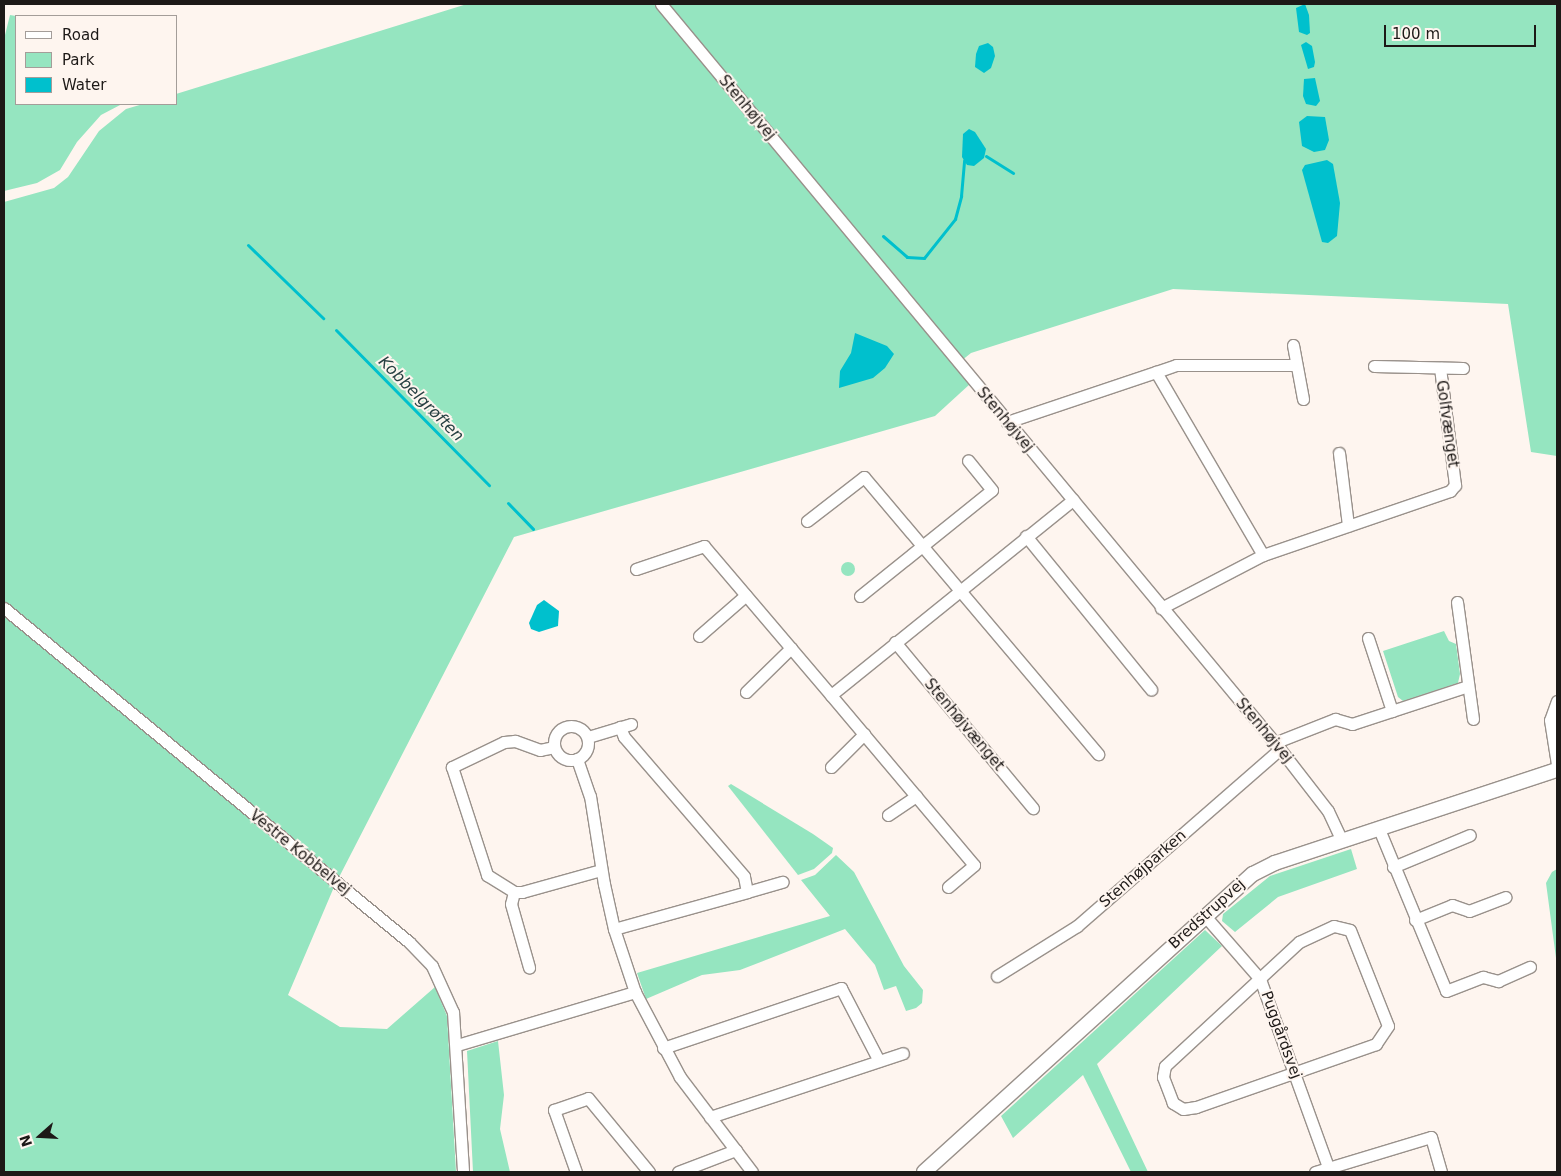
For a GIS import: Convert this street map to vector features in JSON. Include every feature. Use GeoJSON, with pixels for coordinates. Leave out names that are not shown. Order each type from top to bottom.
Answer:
{"type":"FeatureCollection","features":[{"type":"Feature","properties":{"kind":"street","name":"Stenhøjvej"},"geometry":{"type":"LineString","coordinates":[[661,4],[1006,422],[1277,746],[1328,811],[1342,841]]}},
{"type":"Feature","properties":{"kind":"street"},"geometry":{"type":"LineString","coordinates":[[1293,346],[1303,399]]}},
{"type":"Feature","properties":{"kind":"street"},"geometry":{"type":"LineString","coordinates":[[1006,422],[1176,365],[1296,365]]}},
{"type":"Feature","properties":{"kind":"street","name":"Golfvænget"},"geometry":{"type":"LineString","coordinates":[[1374,366],[1463,368]]}},
{"type":"Feature","properties":{"kind":"street","name":"Golfvænget"},"geometry":{"type":"LineString","coordinates":[[1161,608],[1263,555],[1450,491],[1455,485],[1440,368]]}},
{"type":"Feature","properties":{"kind":"street"},"geometry":{"type":"LineString","coordinates":[[1156,372],[1263,555]]}},
{"type":"Feature","properties":{"kind":"street"},"geometry":{"type":"LineString","coordinates":[[1339,453],[1348,525]]}},
{"type":"Feature","properties":{"kind":"street"},"geometry":{"type":"LineString","coordinates":[[860,596],[992,490],[968,460]]}},
{"type":"Feature","properties":{"kind":"street"},"geometry":{"type":"LineString","coordinates":[[807,521],[864,477],[961,589],[1098,754]]}},
{"type":"Feature","properties":{"kind":"street"},"geometry":{"type":"LineString","coordinates":[[831,695],[1072,500]]}},
{"type":"Feature","properties":{"kind":"street"},"geometry":{"type":"LineString","coordinates":[[1026,536],[1151,689]]}},
{"type":"Feature","properties":{"kind":"street"},"geometry":{"type":"LineString","coordinates":[[636,569],[704,546],[974,865],[948,887]]}},
{"type":"Feature","properties":{"kind":"street"},"geometry":{"type":"LineString","coordinates":[[699,636],[746,595]]}},
{"type":"Feature","properties":{"kind":"street"},"geometry":{"type":"LineString","coordinates":[[1457,602],[1473,719]]}},
{"type":"Feature","properties":{"kind":"street","name":"Vestre Kobbelvej"},"geometry":{"type":"LineString","coordinates":[[4,608],[408,942],[432,966],[444,988],[453,1012],[458,1045],[463,1172]]}},
{"type":"Feature","properties":{"kind":"street"},"geometry":{"type":"LineString","coordinates":[[1368,638],[1392,711]]}},
{"type":"Feature","properties":{"kind":"street","name":"Stenhøjvænget"},"geometry":{"type":"LineString","coordinates":[[895,642],[1033,808]]}},
{"type":"Feature","properties":{"kind":"street"},"geometry":{"type":"LineString","coordinates":[[746,692],[791,648]]}},
{"type":"Feature","properties":{"kind":"street","name":"Stenhøjparken"},"geometry":{"type":"LineString","coordinates":[[997,976],[1077,926],[1277,746],[1335,719],[1352,724],[1468,686]]}},
{"type":"Feature","properties":{"kind":"street"},"geometry":{"type":"LineString","coordinates":[[1557,701],[1550,720],[1557,764]]}},
{"type":"Feature","properties":{"kind":"street"},"geometry":{"type":"LineString","coordinates":[[566,726],[578,726],[588,737],[586,751],[577,759],[560,757],[554,747],[556,734],[566,726]]}},
{"type":"Feature","properties":{"kind":"street"},"geometry":{"type":"LineString","coordinates":[[588,737],[626,726],[744,876],[747,892]]}},
{"type":"Feature","properties":{"kind":"street"},"geometry":{"type":"LineString","coordinates":[[831,767],[864,734]]}},
{"type":"Feature","properties":{"kind":"street"},"geometry":{"type":"LineString","coordinates":[[554,747],[540,750],[515,742],[504,742],[452,767],[487,875],[514,892],[601,870]]}},
{"type":"Feature","properties":{"kind":"street"},"geometry":{"type":"LineString","coordinates":[[577,759],[590,796],[601,870],[614,929],[635,992],[663,1048],[710,1117],[752,1172]]}},
{"type":"Feature","properties":{"kind":"street","name":"Bredstrupvej"},"geometry":{"type":"LineString","coordinates":[[924,1172],[1205,916],[1258,871],[1342,841],[1557,770]]}},
{"type":"Feature","properties":{"kind":"street"},"geometry":{"type":"LineString","coordinates":[[888,816],[916,796]]}},
{"type":"Feature","properties":{"kind":"street"},"geometry":{"type":"LineString","coordinates":[[1379,829],[1393,867],[1446,991],[1482,977],[1498,981],[1530,967]]}},
{"type":"Feature","properties":{"kind":"street"},"geometry":{"type":"LineString","coordinates":[[1393,867],[1470,835]]}},
{"type":"Feature","properties":{"kind":"street"},"geometry":{"type":"LineString","coordinates":[[614,929],[783,882]]}},
{"type":"Feature","properties":{"kind":"street"},"geometry":{"type":"LineString","coordinates":[[514,892],[511,904],[529,967]]}},
{"type":"Feature","properties":{"kind":"street"},"geometry":{"type":"LineString","coordinates":[[1415,920],[1452,905],[1470,911],[1504,897]]}},
{"type":"Feature","properties":{"kind":"street","name":"Puggårdsvej"},"geometry":{"type":"LineString","coordinates":[[1205,916],[1260,979],[1330,1171]]}},
{"type":"Feature","properties":{"kind":"street"},"geometry":{"type":"LineString","coordinates":[[1334,926],[1350,930],[1388,1026],[1376,1044],[1196,1108],[1176,1106],[1168,1094],[1163,1077],[1165,1066],[1260,979],[1310,936],[1334,926]]}},
{"type":"Feature","properties":{"kind":"street"},"geometry":{"type":"LineString","coordinates":[[663,1048],[841,988],[879,1061]]}},
{"type":"Feature","properties":{"kind":"street"},"geometry":{"type":"LineString","coordinates":[[458,1045],[635,992]]}},
{"type":"Feature","properties":{"kind":"street"},"geometry":{"type":"LineString","coordinates":[[710,1117],[903,1053]]}},
{"type":"Feature","properties":{"kind":"street"},"geometry":{"type":"LineString","coordinates":[[576,1172],[554,1110],[588,1098],[649,1172]]}},
{"type":"Feature","properties":{"kind":"street"},"geometry":{"type":"LineString","coordinates":[[1315,1172],[1330,1171],[1431,1137],[1441,1172]]}},
{"type":"Feature","properties":{"kind":"street"},"geometry":{"type":"LineString","coordinates":[[678,1172],[736,1150]]}},
{"type":"Feature","properties":{"kind":"green space"},"geometry":{"type":"Polygon","coordinates":[[[467,4],[1557,4],[1557,456],[1531,452],[1508,304],[1173,289],[971,353],[956,365],[970,384],[935,416],[514,537],[334,887],[288,995],[340,1027],[387,1029],[435,987],[447,1016],[456,1172],[4,1172],[4,202],[54,188],[68,177],[99,131],[126,109],[140,105],[178,105],[178,93],[467,4]]]}},
{"type":"Feature","properties":{"kind":"green space"},"geometry":{"type":"Polygon","coordinates":[[[10,15],[15,16],[15,105],[120,105],[101,115],[77,142],[60,170],[37,183],[4,191],[4,39],[10,15]]]}},
{"type":"Feature","properties":{"kind":"green space"},"geometry":{"type":"Polygon","coordinates":[[[848,562],[853,564],[855,569],[853,574],[848,576],[843,574],[841,569],[843,564],[848,562]]]}},
{"type":"Feature","properties":{"kind":"green space"},"geometry":{"type":"Polygon","coordinates":[[[1444,631],[1449,641],[1456,644],[1460,674],[1458,683],[1403,701],[1398,697],[1383,651],[1444,631]]]}},
{"type":"Feature","properties":{"kind":"green space"},"geometry":{"type":"Polygon","coordinates":[[[731,784],[813,834],[833,848],[832,853],[814,869],[798,875],[728,786],[731,784]]]}},
{"type":"Feature","properties":{"kind":"green space"},"geometry":{"type":"Polygon","coordinates":[[[1351,849],[1357,869],[1278,897],[1235,932],[1222,921],[1223,914],[1270,876],[1351,849]]]}},
{"type":"Feature","properties":{"kind":"green space"},"geometry":{"type":"Polygon","coordinates":[[[836,855],[854,872],[904,966],[923,990],[922,1003],[916,1008],[906,1011],[896,986],[884,990],[875,965],[845,929],[740,970],[702,975],[646,999],[637,973],[830,916],[801,880],[815,875],[836,855]]]}},
{"type":"Feature","properties":{"kind":"green space"},"geometry":{"type":"Polygon","coordinates":[[[1557,869],[1557,1024],[1556,958],[1546,883],[1552,872],[1557,869]]]}},
{"type":"Feature","properties":{"kind":"green space"},"geometry":{"type":"Polygon","coordinates":[[[1205,930],[1222,946],[1097,1064],[1148,1172],[1131,1172],[1083,1075],[1013,1138],[1001,1116],[1205,930]]]}},
{"type":"Feature","properties":{"kind":"green space"},"geometry":{"type":"Polygon","coordinates":[[[498,1041],[504,1095],[500,1129],[510,1172],[473,1172],[467,1051],[498,1041]]]}},
{"type":"Feature","properties":{"kind":"water"},"geometry":{"type":"Polygon","coordinates":[[[1305,4],[1309,15],[1310,33],[1307,35],[1299,32],[1296,8],[1305,4]]]}},
{"type":"Feature","properties":{"kind":"water"},"geometry":{"type":"Polygon","coordinates":[[[1306,42],[1312,46],[1315,62],[1314,67],[1308,69],[1301,45],[1306,42]]]}},
{"type":"Feature","properties":{"kind":"water"},"geometry":{"type":"Polygon","coordinates":[[[988,43],[993,47],[995,56],[991,68],[984,73],[975,67],[976,54],[979,46],[988,43]]]}},
{"type":"Feature","properties":{"kind":"water"},"geometry":{"type":"Polygon","coordinates":[[[1315,78],[1320,101],[1316,106],[1306,104],[1303,96],[1304,79],[1315,78]]]}},
{"type":"Feature","properties":{"kind":"water"},"geometry":{"type":"Polygon","coordinates":[[[1307,116],[1325,117],[1329,140],[1325,150],[1314,152],[1302,146],[1299,122],[1307,116]]]}},
{"type":"Feature","properties":{"kind":"water"},"geometry":{"type":"Polygon","coordinates":[[[969,129],[975,132],[986,149],[984,158],[974,166],[967,165],[962,157],[963,134],[969,129]]]}},
{"type":"Feature","properties":{"kind":"water"},"geometry":{"type":"Polygon","coordinates":[[[1327,160],[1333,164],[1340,203],[1337,236],[1328,243],[1322,242],[1302,170],[1305,165],[1327,160]]]}},
{"type":"Feature","properties":{"kind":"water"},"geometry":{"type":"Polygon","coordinates":[[[855,333],[887,346],[894,354],[885,368],[873,378],[839,388],[840,371],[851,353],[855,333]]]}},
{"type":"Feature","properties":{"kind":"water"},"geometry":{"type":"Polygon","coordinates":[[[544,600],[559,611],[558,626],[539,632],[531,629],[529,623],[537,605],[544,600]]]}},
{"type":"Feature","properties":{"kind":"waterway"},"geometry":{"type":"LineString","coordinates":[[986,156],[1013,173]]}},
{"type":"Feature","properties":{"kind":"waterway"},"geometry":{"type":"LineString","coordinates":[[883,236],[907,257],[924,258],[955,219],[961,196],[964,160]]}},
{"type":"Feature","properties":{"kind":"waterway","name":"Kobbelgrøften"},"geometry":{"type":"LineString","coordinates":[[248,245],[323,318]]}},
{"type":"Feature","properties":{"kind":"waterway","name":"Kobbelgrøften"},"geometry":{"type":"LineString","coordinates":[[336,330],[489,485]]}},
{"type":"Feature","properties":{"kind":"waterway","name":"Kobbelgrøften"},"geometry":{"type":"LineString","coordinates":[[508,503],[533,529]]}}]}
